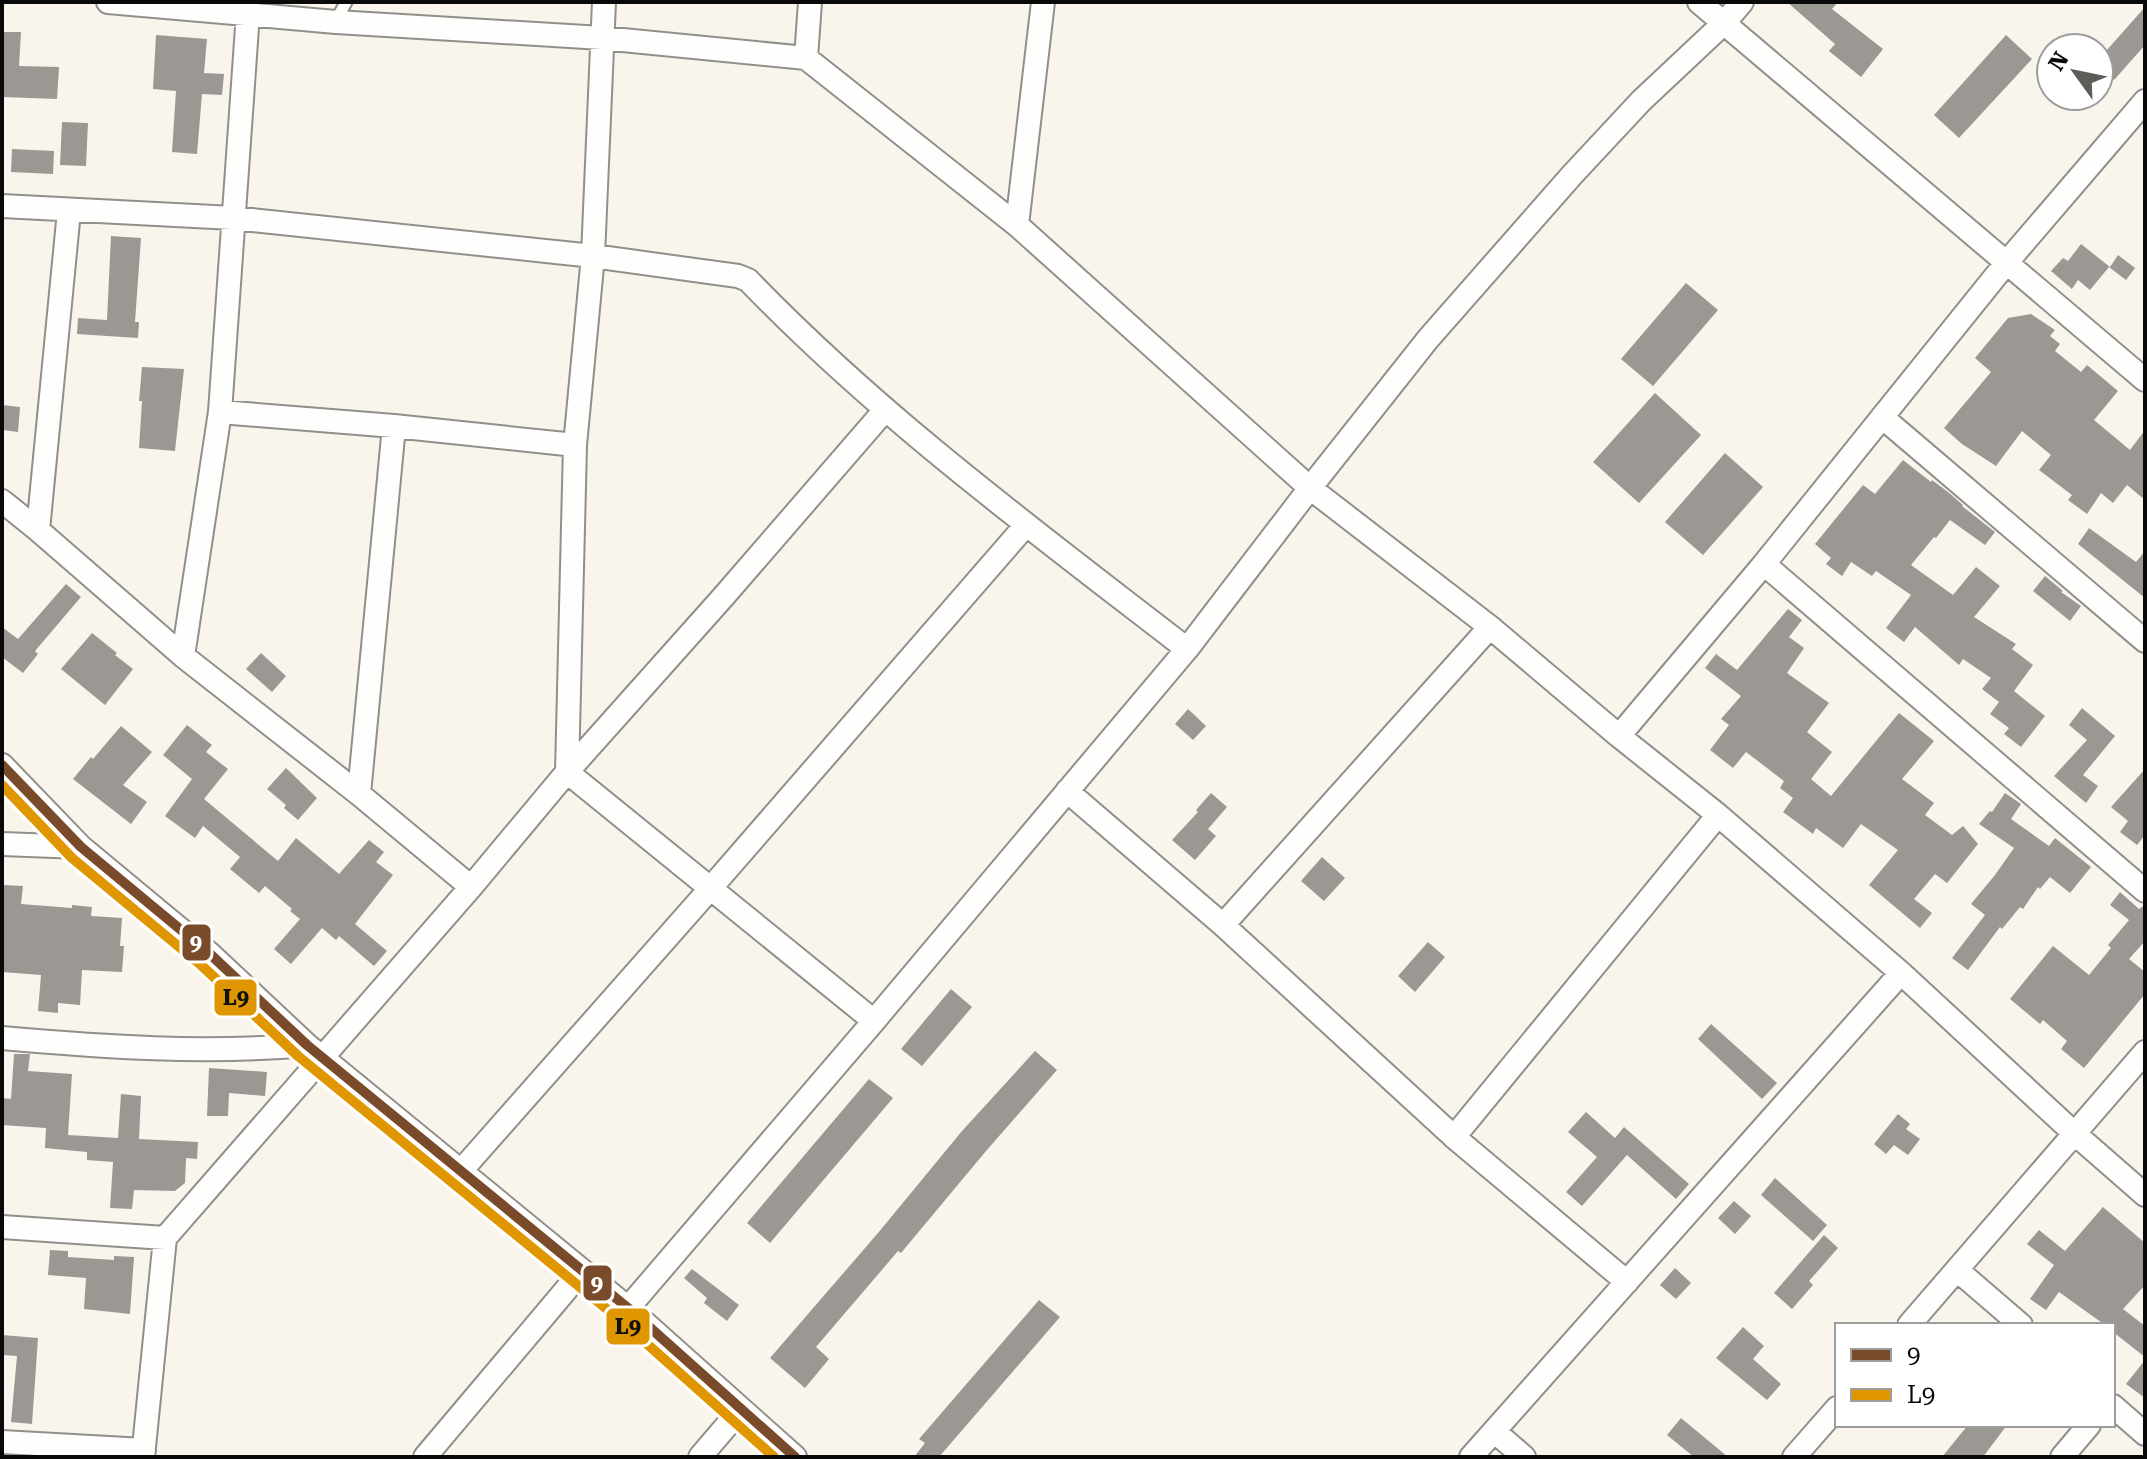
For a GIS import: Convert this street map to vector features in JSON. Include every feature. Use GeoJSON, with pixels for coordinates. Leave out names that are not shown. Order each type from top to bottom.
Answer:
{"type":"FeatureCollection","features":[{"type":"Feature","properties":{"kind":"street"},"geometry":{"type":"LineString","coordinates":[[108,2],[248,13],[341,12],[806,58],[1017,225],[1310,488],[1490,627],[1718,815],[1901,973],[2145,1195]]}},
{"type":"Feature","properties":{"kind":"street"},"geometry":{"type":"LineString","coordinates":[[567,772],[575,445],[593,256],[604,2]]}},
{"type":"Feature","properties":{"kind":"street"},"geometry":{"type":"LineString","coordinates":[[806,58],[810,2]]}},
{"type":"Feature","properties":{"kind":"street"},"geometry":{"type":"LineString","coordinates":[[1017,225],[1043,2]]}},
{"type":"Feature","properties":{"kind":"street"},"geometry":{"type":"LineString","coordinates":[[1699,2],[2145,380]]}},
{"type":"Feature","properties":{"kind":"street"},"geometry":{"type":"LineString","coordinates":[[628,1308],[1187,649],[1428,339],[1572,175],[1641,101],[1742,2]]}},
{"type":"Feature","properties":{"kind":"street"},"geometry":{"type":"LineString","coordinates":[[183,656],[220,412],[248,13]]}},
{"type":"Feature","properties":{"kind":"street"},"geometry":{"type":"LineString","coordinates":[[1619,736],[1764,564],[2007,262],[2145,101]]}},
{"type":"Feature","properties":{"kind":"street"},"geometry":{"type":"LineString","coordinates":[[2,206],[233,218],[593,256],[738,276],[748,280],[885,410],[1026,525],[1187,649]]}},
{"type":"Feature","properties":{"kind":"street"},"geometry":{"type":"LineString","coordinates":[[38,530],[69,211]]}},
{"type":"Feature","properties":{"kind":"street"},"geometry":{"type":"LineString","coordinates":[[2,1442],[144,1454],[165,1238],[315,1052],[471,887],[567,772],[885,410]]}},
{"type":"Feature","properties":{"kind":"street"},"geometry":{"type":"LineString","coordinates":[[220,412],[575,445]]}},
{"type":"Feature","properties":{"kind":"street"},"geometry":{"type":"LineString","coordinates":[[1882,417],[2145,641]]}},
{"type":"Feature","properties":{"kind":"street"},"geometry":{"type":"LineString","coordinates":[[359,794],[394,426]]}},
{"type":"Feature","properties":{"kind":"street"},"geometry":{"type":"LineString","coordinates":[[2,501],[183,656],[359,794],[471,887]]}},
{"type":"Feature","properties":{"kind":"street"},"geometry":{"type":"LineString","coordinates":[[460,1172],[1026,525]]}},
{"type":"Feature","properties":{"kind":"street"},"geometry":{"type":"LineString","coordinates":[[1764,564],[2145,891]]}},
{"type":"Feature","properties":{"kind":"street"},"geometry":{"type":"LineString","coordinates":[[1223,925],[1490,627]]}},
{"type":"Feature","properties":{"kind":"street"},"geometry":{"type":"LineString","coordinates":[[2,765],[81,847],[210,954],[315,1052],[628,1308],[795,1457]]}},
{"type":"Feature","properties":{"kind":"street"},"geometry":{"type":"LineString","coordinates":[[567,772],[874,1021]]}},
{"type":"Feature","properties":{"kind":"street"},"geometry":{"type":"LineString","coordinates":[[1067,791],[1223,925],[1454,1137],[1627,1282]]}},
{"type":"Feature","properties":{"kind":"street"},"geometry":{"type":"LineString","coordinates":[[1454,1137],[1718,815]]}},
{"type":"Feature","properties":{"kind":"street"},"geometry":{"type":"LineString","coordinates":[[2,844],[81,847]]}},
{"type":"Feature","properties":{"kind":"street"},"geometry":{"type":"LineString","coordinates":[[1471,1457],[1901,973]]}},
{"type":"Feature","properties":{"kind":"street"},"geometry":{"type":"LineString","coordinates":[[2,1038],[194,1050],[315,1052]]}},
{"type":"Feature","properties":{"kind":"street"},"geometry":{"type":"LineString","coordinates":[[1911,1323],[2145,1052]]}},
{"type":"Feature","properties":{"kind":"street"},"geometry":{"type":"LineString","coordinates":[[2,1227],[165,1238]]}},
{"type":"Feature","properties":{"kind":"street"},"geometry":{"type":"LineString","coordinates":[[1957,1270],[2019,1323]]}},
{"type":"Feature","properties":{"kind":"street"},"geometry":{"type":"LineString","coordinates":[[425,1457],[581,1272]]}},
{"type":"Feature","properties":{"kind":"street"},"geometry":{"type":"LineString","coordinates":[[2115,1408],[2145,1434]]}},
{"type":"Feature","properties":{"kind":"street"},"geometry":{"type":"LineString","coordinates":[[700,1457],[741,1409]]}},
{"type":"Feature","properties":{"kind":"street"},"geometry":{"type":"LineString","coordinates":[[1794,1457],[1835,1410]]}},
{"type":"Feature","properties":{"kind":"street"},"geometry":{"type":"LineString","coordinates":[[2062,1457],[2087,1427]]}},
{"type":"Feature","properties":{"kind":"street"},"geometry":{"type":"LineString","coordinates":[[1494,1431],[1524,1457]]}},
{"type":"Feature","properties":{"kind":"building"},"geometry":{"type":"Polygon","coordinates":[[[1787,2],[1838,2],[1832,9],[1883,49],[1861,77],[1829,51],[1835,44],[1787,2]]]}},
{"type":"Feature","properties":{"kind":"building"},"geometry":{"type":"Polygon","coordinates":[[[2145,7],[2145,45],[2115,79],[2115,41],[2145,7]]]}},
{"type":"Feature","properties":{"kind":"building"},"geometry":{"type":"Polygon","coordinates":[[[2,32],[21,32],[19,66],[59,67],[57,99],[2,97],[2,32]]]}},
{"type":"Feature","properties":{"kind":"building"},"geometry":{"type":"Polygon","coordinates":[[[156,35],[207,39],[204,73],[224,74],[222,95],[202,94],[197,154],[172,152],[176,91],[153,89],[156,35]]]}},
{"type":"Feature","properties":{"kind":"building"},"geometry":{"type":"Polygon","coordinates":[[[2006,35],[2032,59],[1959,138],[1934,115],[2006,35]]]}},
{"type":"Feature","properties":{"kind":"building"},"geometry":{"type":"Polygon","coordinates":[[[62,122],[88,123],[86,166],[60,165],[62,122]]]}},
{"type":"Feature","properties":{"kind":"building"},"geometry":{"type":"Polygon","coordinates":[[[12,149],[54,151],[53,174],[11,172],[12,149]]]}},
{"type":"Feature","properties":{"kind":"building"},"geometry":{"type":"Polygon","coordinates":[[[111,236],[141,238],[135,322],[139,322],[138,338],[77,334],[78,318],[107,320],[111,236]]]}},
{"type":"Feature","properties":{"kind":"building"},"geometry":{"type":"Polygon","coordinates":[[[2081,244],[2110,267],[2118,255],[2135,268],[2126,280],[2109,267],[2090,290],[2078,280],[2072,289],[2051,271],[2063,258],[2068,261],[2081,244]]]}},
{"type":"Feature","properties":{"kind":"building"},"geometry":{"type":"Polygon","coordinates":[[[1686,283],[1718,310],[1653,386],[1621,359],[1686,283]]]}},
{"type":"Feature","properties":{"kind":"building"},"geometry":{"type":"Polygon","coordinates":[[[2031,314],[2055,330],[2050,336],[2060,344],[2055,351],[2081,372],[2087,365],[2118,391],[2094,420],[2130,450],[2145,430],[2145,500],[2127,485],[2113,503],[2101,493],[2087,514],[2068,500],[2072,495],[2039,470],[2051,455],[2022,431],[1996,466],[1944,428],[1991,372],[1975,358],[2008,318],[2031,314]]]}},
{"type":"Feature","properties":{"kind":"building"},"geometry":{"type":"Polygon","coordinates":[[[142,367],[184,369],[175,451],[139,448],[142,367]]]}},
{"type":"Feature","properties":{"kind":"building"},"geometry":{"type":"Polygon","coordinates":[[[1655,393],[1701,435],[1639,503],[1593,462],[1655,393]]]}},
{"type":"Feature","properties":{"kind":"building"},"geometry":{"type":"Polygon","coordinates":[[[2,405],[20,407],[18,432],[2,430],[2,405]]]}},
{"type":"Feature","properties":{"kind":"building"},"geometry":{"type":"Polygon","coordinates":[[[1725,453],[1763,487],[1703,555],[1665,522],[1725,453]]]}},
{"type":"Feature","properties":{"kind":"building"},"geometry":{"type":"Polygon","coordinates":[[[1903,460],[1948,492],[1995,532],[1985,545],[1950,520],[1911,565],[1953,595],[1976,567],[2000,586],[1974,617],[2016,644],[2012,649],[2033,665],[2014,691],[2045,716],[2021,747],[2004,734],[2009,728],[1990,714],[1999,702],[1982,689],[1991,678],[1963,659],[1959,665],[1915,627],[1904,642],[1886,628],[1911,595],[1876,571],[1872,576],[1851,562],[1842,576],[1826,564],[1831,558],[1815,544],[1863,485],[1875,494],[1903,460]]]}},
{"type":"Feature","properties":{"kind":"building"},"geometry":{"type":"Polygon","coordinates":[[[2089,528],[2136,562],[2145,551],[2145,598],[2078,544],[2089,528]]]}},
{"type":"Feature","properties":{"kind":"building"},"geometry":{"type":"Polygon","coordinates":[[[2045,576],[2081,606],[2070,621],[2033,591],[2045,576]]]}},
{"type":"Feature","properties":{"kind":"building"},"geometry":{"type":"Polygon","coordinates":[[[66,584],[81,597],[35,651],[38,654],[23,673],[2,657],[2,627],[18,639],[66,584]]]}},
{"type":"Feature","properties":{"kind":"building"},"geometry":{"type":"Polygon","coordinates":[[[1788,609],[1802,620],[1789,637],[1804,648],[1787,673],[1829,703],[1807,732],[1832,752],[1811,779],[1831,796],[1899,713],[1934,741],[1902,779],[1934,803],[1925,815],[1952,835],[1963,826],[1978,844],[1947,883],[1935,874],[1914,899],[1932,913],[1920,928],[1869,885],[1898,850],[1861,824],[1843,848],[1816,828],[1813,834],[1783,812],[1793,798],[1780,788],[1784,781],[1746,752],[1733,768],[1710,750],[1729,725],[1721,719],[1741,696],[1705,668],[1716,654],[1737,670],[1788,609]]]}},
{"type":"Feature","properties":{"kind":"building"},"geometry":{"type":"Polygon","coordinates":[[[92,633],[133,669],[105,705],[61,669],[92,633]]]}},
{"type":"Feature","properties":{"kind":"building"},"geometry":{"type":"Polygon","coordinates":[[[261,653],[286,676],[272,692],[246,669],[261,653]]]}},
{"type":"Feature","properties":{"kind":"building"},"geometry":{"type":"Polygon","coordinates":[[[2082,708],[2115,736],[2083,775],[2098,786],[2086,803],[2054,776],[2087,740],[2069,725],[2082,708]]]}},
{"type":"Feature","properties":{"kind":"building"},"geometry":{"type":"Polygon","coordinates":[[[1188,709],[1206,726],[1193,740],[1175,724],[1188,709]]]}},
{"type":"Feature","properties":{"kind":"building"},"geometry":{"type":"Polygon","coordinates":[[[187,725],[212,745],[206,752],[228,769],[204,799],[278,861],[296,838],[339,874],[369,840],[384,852],[376,862],[393,875],[355,924],[387,951],[374,966],[339,936],[336,940],[322,928],[291,964],[274,949],[300,919],[290,911],[292,909],[265,886],[259,893],[230,869],[240,857],[203,826],[195,838],[165,816],[192,779],[163,755],[187,725]]]}},
{"type":"Feature","properties":{"kind":"building"},"geometry":{"type":"Polygon","coordinates":[[[121,726],[152,752],[123,785],[147,802],[131,824],[73,779],[121,726]]]}},
{"type":"Feature","properties":{"kind":"building"},"geometry":{"type":"Polygon","coordinates":[[[286,768],[317,798],[298,820],[267,789],[286,768]]]}},
{"type":"Feature","properties":{"kind":"building"},"geometry":{"type":"Polygon","coordinates":[[[2145,769],[2145,835],[2137,845],[2120,832],[2128,821],[2111,807],[2145,769]]]}},
{"type":"Feature","properties":{"kind":"building"},"geometry":{"type":"Polygon","coordinates":[[[1211,793],[1227,807],[1208,829],[1216,836],[1195,860],[1172,840],[1211,793]]]}},
{"type":"Feature","properties":{"kind":"building"},"geometry":{"type":"Polygon","coordinates":[[[2005,793],[2021,804],[2011,819],[2049,846],[2055,838],[2091,867],[2070,893],[2050,877],[2040,889],[2038,887],[2023,909],[2020,907],[2002,929],[2000,927],[1968,970],[1952,958],[1985,915],[1971,904],[2014,848],[1979,824],[2005,793]]]}},
{"type":"Feature","properties":{"kind":"building"},"geometry":{"type":"Polygon","coordinates":[[[1322,857],[1345,878],[1324,901],[1301,881],[1322,857]]]}},
{"type":"Feature","properties":{"kind":"building"},"geometry":{"type":"Polygon","coordinates":[[[3,885],[23,886],[21,904],[92,907],[91,916],[122,918],[122,972],[82,970],[80,1005],[58,1003],[58,1013],[38,1011],[41,975],[2,972],[3,885]]]}},
{"type":"Feature","properties":{"kind":"building"},"geometry":{"type":"Polygon","coordinates":[[[2120,892],[2139,909],[2145,905],[2145,941],[2129,959],[2145,972],[2145,994],[2084,1068],[2061,1049],[2067,1041],[2043,1020],[2040,1024],[2010,999],[2053,946],[2089,975],[2129,920],[2110,905],[2120,892]]]}},
{"type":"Feature","properties":{"kind":"building"},"geometry":{"type":"Polygon","coordinates":[[[1428,942],[1445,957],[1415,992],[1398,976],[1428,942]]]}},
{"type":"Feature","properties":{"kind":"building"},"geometry":{"type":"Polygon","coordinates":[[[951,989],[972,1007],[922,1066],[901,1049],[951,989]]]}},
{"type":"Feature","properties":{"kind":"building"},"geometry":{"type":"Polygon","coordinates":[[[1711,1024],[1777,1083],[1762,1099],[1698,1039],[1711,1024]]]}},
{"type":"Feature","properties":{"kind":"building"},"geometry":{"type":"Polygon","coordinates":[[[1035,1051],[1057,1070],[901,1253],[898,1251],[816,1347],[829,1359],[805,1388],[770,1358],[962,1131],[1035,1051]]]}},
{"type":"Feature","properties":{"kind":"building"},"geometry":{"type":"Polygon","coordinates":[[[14,1054],[30,1054],[28,1071],[72,1074],[68,1135],[118,1138],[121,1094],[141,1096],[139,1139],[198,1142],[197,1159],[186,1158],[185,1183],[175,1191],[134,1190],[132,1209],[110,1208],[113,1162],[87,1160],[87,1152],[45,1148],[46,1128],[2,1125],[2,1098],[11,1099],[14,1054]]]}},
{"type":"Feature","properties":{"kind":"building"},"geometry":{"type":"Polygon","coordinates":[[[209,1068],[267,1072],[265,1096],[229,1093],[228,1116],[207,1116],[209,1068]]]}},
{"type":"Feature","properties":{"kind":"building"},"geometry":{"type":"Polygon","coordinates":[[[869,1079],[893,1098],[770,1243],[747,1223],[869,1079]]]}},
{"type":"Feature","properties":{"kind":"building"},"geometry":{"type":"Polygon","coordinates":[[[1586,1112],[1615,1138],[1624,1127],[1689,1184],[1676,1199],[1627,1155],[1582,1206],[1566,1192],[1597,1157],[1568,1132],[1586,1112]]]}},
{"type":"Feature","properties":{"kind":"building"},"geometry":{"type":"Polygon","coordinates":[[[1898,1114],[1910,1124],[1906,1129],[1920,1139],[1908,1155],[1894,1145],[1886,1154],[1874,1144],[1898,1114]]]}},
{"type":"Feature","properties":{"kind":"building"},"geometry":{"type":"Polygon","coordinates":[[[1775,1178],[1827,1225],[1813,1241],[1761,1195],[1775,1178]]]}},
{"type":"Feature","properties":{"kind":"building"},"geometry":{"type":"Polygon","coordinates":[[[1734,1201],[1751,1216],[1735,1234],[1718,1218],[1734,1201]]]}},
{"type":"Feature","properties":{"kind":"building"},"geometry":{"type":"Polygon","coordinates":[[[2103,1207],[2145,1243],[2145,1285],[2123,1309],[2145,1326],[2145,1357],[2115,1334],[2115,1323],[2102,1323],[2059,1292],[2046,1310],[2030,1299],[2054,1265],[2027,1244],[2039,1230],[2065,1251],[2103,1207]]]}},
{"type":"Feature","properties":{"kind":"building"},"geometry":{"type":"Polygon","coordinates":[[[1824,1235],[1838,1248],[1809,1281],[1813,1285],[1792,1309],[1774,1293],[1824,1235]]]}},
{"type":"Feature","properties":{"kind":"building"},"geometry":{"type":"Polygon","coordinates":[[[50,1250],[68,1251],[68,1257],[114,1260],[114,1256],[134,1257],[130,1314],[84,1309],[86,1278],[48,1275],[50,1250]]]}},
{"type":"Feature","properties":{"kind":"building"},"geometry":{"type":"Polygon","coordinates":[[[1675,1268],[1691,1283],[1676,1299],[1660,1285],[1675,1268]]]}},
{"type":"Feature","properties":{"kind":"building"},"geometry":{"type":"Polygon","coordinates":[[[692,1269],[739,1305],[727,1321],[704,1303],[707,1298],[684,1278],[692,1269]]]}},
{"type":"Feature","properties":{"kind":"building"},"geometry":{"type":"Polygon","coordinates":[[[1039,1300],[1060,1317],[939,1457],[914,1457],[925,1443],[919,1439],[1039,1300]]]}},
{"type":"Feature","properties":{"kind":"building"},"geometry":{"type":"Polygon","coordinates":[[[1743,1327],[1764,1346],[1753,1359],[1781,1384],[1767,1400],[1716,1358],[1743,1327]]]}},
{"type":"Feature","properties":{"kind":"building"},"geometry":{"type":"Polygon","coordinates":[[[2,1335],[38,1338],[32,1424],[11,1422],[17,1356],[2,1355],[2,1335]]]}},
{"type":"Feature","properties":{"kind":"building"},"geometry":{"type":"Polygon","coordinates":[[[2145,1360],[2145,1398],[2126,1384],[2145,1360]]]}},
{"type":"Feature","properties":{"kind":"building"},"geometry":{"type":"Polygon","coordinates":[[[1681,1418],[1728,1457],[1694,1457],[1667,1435],[1681,1418]]]}},
{"type":"Feature","properties":{"kind":"building"},"geometry":{"type":"Polygon","coordinates":[[[1966,1427],[2006,1427],[1983,1457],[1942,1457],[1966,1427]]]}},
{"type":"Feature","properties":{"kind":"transit line","name":"9"},"geometry":{"type":"LineString","coordinates":[[2,765],[81,847],[210,954],[307,1045],[628,1308],[795,1457]]}},
{"type":"Feature","properties":{"kind":"transit line","name":"L9"},"geometry":{"type":"LineString","coordinates":[[2,785],[72,858],[201,965],[298,1056],[619,1319],[774,1457]]}}]}
